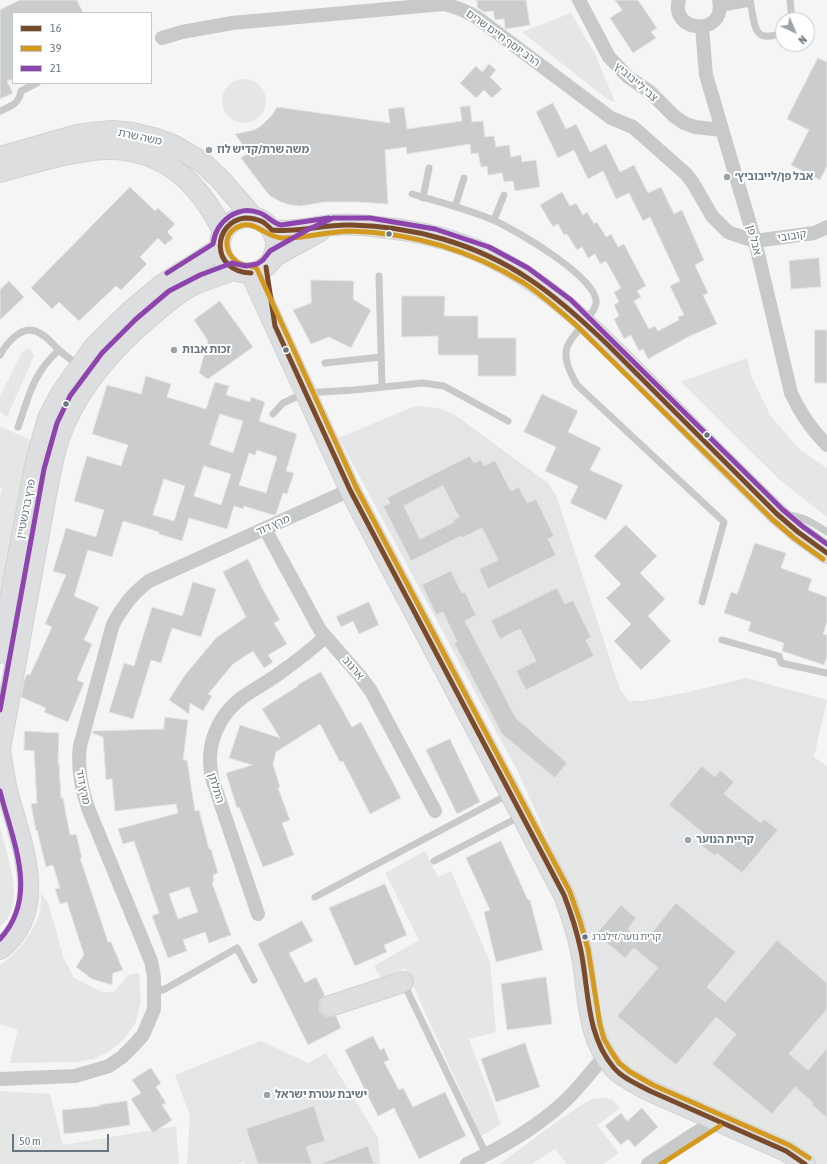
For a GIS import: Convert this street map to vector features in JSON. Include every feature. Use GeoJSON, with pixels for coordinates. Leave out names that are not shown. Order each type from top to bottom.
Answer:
{"type":"FeatureCollection","features":[{"type":"Feature","properties":{"kind":"street","name":"צבי לייבוביץ"},"geometry":{"type":"LineString","coordinates":[[579,0],[609,57],[628,77],[649,91],[674,116],[684,123],[695,127],[722,130]]}},
{"type":"Feature","properties":{"kind":"street"},"geometry":{"type":"LineString","coordinates":[[679,0],[678,11],[681,18],[686,23],[693,26],[702,27],[712,23],[717,18],[720,12],[720,3],[749,0]]}},
{"type":"Feature","properties":{"kind":"street","name":"הרב יוסף חיים שרים"},"geometry":{"type":"LineString","coordinates":[[162,38],[182,32],[232,23],[444,4],[458,8],[479,18],[611,118],[633,127],[686,174],[719,225],[728,232],[755,241]]}},
{"type":"Feature","properties":{"kind":"street","name":"אבל פן"},"geometry":{"type":"LineString","coordinates":[[702,27],[706,75],[755,241],[791,393],[798,410],[827,445]]}},
{"type":"Feature","properties":{"kind":"street","name":"משה שרת"},"geometry":{"type":"LineString","coordinates":[[0,157],[77,135],[101,132],[113,131],[132,133],[157,139],[175,146],[203,163],[220,179],[254,218]]}},
{"type":"Feature","properties":{"kind":"street","name":"משה שרת"},"geometry":{"type":"LineString","coordinates":[[0,172],[84,152],[112,149],[129,150],[150,156],[176,170],[197,189],[209,205],[222,240]]}},
{"type":"Feature","properties":{"kind":"street"},"geometry":{"type":"LineString","coordinates":[[245,217],[254,218],[263,222],[272,230],[276,244],[256,267],[225,261],[222,240],[230,224],[245,217]]}},
{"type":"Feature","properties":{"kind":"street"},"geometry":{"type":"LineString","coordinates":[[272,230],[290,231],[334,225],[370,225],[433,236],[487,254],[524,274],[566,305],[777,514],[798,532],[827,553]]}},
{"type":"Feature","properties":{"kind":"street","name":"פרץ ברנשטיין"},"geometry":{"type":"LineString","coordinates":[[0,949],[17,930],[24,916],[28,888],[27,868],[8,794],[0,748],[44,500],[64,425],[76,400],[113,352],[141,324],[172,298],[189,287],[203,281],[256,267],[310,236],[334,225]]}},
{"type":"Feature","properties":{"kind":"street","name":"קובובי"},"geometry":{"type":"LineString","coordinates":[[755,241],[814,233],[827,227]]}},
{"type":"Feature","properties":{"kind":"street","name":"פרץ ברנשטיין"},"geometry":{"type":"LineString","coordinates":[[0,653],[28,497],[41,443],[52,412],[62,392],[79,366],[94,347],[133,309],[163,284],[222,240]]}},
{"type":"Feature","properties":{"kind":"street"},"geometry":{"type":"LineString","coordinates":[[256,267],[274,314],[275,326],[350,490],[556,878],[572,916],[581,952],[589,1013],[597,1038],[605,1056],[615,1069],[650,1091],[786,1151],[805,1164]]}},
{"type":"Feature","properties":{"kind":"street","name":"מרץ דוד"},"geometry":{"type":"LineString","coordinates":[[0,1079],[75,1076],[109,1066],[122,1057],[143,1034],[154,1009],[154,977],[147,950],[90,815],[82,792],[78,760],[80,746],[113,624],[123,606],[149,581],[350,490]]}},
{"type":"Feature","properties":{"kind":"street","name":"ארגוב"},"geometry":{"type":"LineString","coordinates":[[265,529],[307,608],[325,637],[360,676],[371,691],[435,811]]}},
{"type":"Feature","properties":{"kind":"street","name":"התלתן"},"geometry":{"type":"LineString","coordinates":[[258,914],[212,778],[209,765],[212,741],[218,725],[227,711],[243,697],[294,663],[325,637]]}},
{"type":"Feature","properties":{"kind":"street","name":"פרץ ברנשטיין"},"geometry":{"type":"LineString","coordinates":[[0,786],[16,821]]}},
{"type":"Feature","properties":{"kind":"street"},"geometry":{"type":"LineString","coordinates":[[330,1006],[403,982]]}},
{"type":"Feature","properties":{"kind":"street"},"geometry":{"type":"LineString","coordinates":[[467,1164],[528,1130],[548,1116],[566,1100],[605,1056]]}},
{"type":"Feature","properties":{"kind":"street"},"geometry":{"type":"LineString","coordinates":[[648,1164],[716,1120]]}},
{"type":"Feature","properties":{"kind":"lane"},"geometry":{"type":"LineString","coordinates":[[749,0],[756,29],[759,34],[766,37],[775,35]]}},
{"type":"Feature","properties":{"kind":"lane"},"geometry":{"type":"LineString","coordinates":[[790,0],[791,12]]}},
{"type":"Feature","properties":{"kind":"lane"},"geometry":{"type":"LineString","coordinates":[[0,111],[16,103],[20,98],[21,91],[35,84]]}},
{"type":"Feature","properties":{"kind":"lane"},"geometry":{"type":"LineString","coordinates":[[423,198],[429,168]]}},
{"type":"Feature","properties":{"kind":"lane"},"geometry":{"type":"LineString","coordinates":[[455,207],[464,178]]}},
{"type":"Feature","properties":{"kind":"lane"},"geometry":{"type":"LineString","coordinates":[[412,194],[494,220],[516,231],[547,251],[579,275],[595,294],[596,303],[594,311],[567,348],[567,361],[570,373],[577,385],[724,522],[702,602]]}},
{"type":"Feature","properties":{"kind":"lane"},"geometry":{"type":"LineString","coordinates":[[494,220],[504,195]]}},
{"type":"Feature","properties":{"kind":"lane"},"geometry":{"type":"LineString","coordinates":[[379,276],[382,387]]}},
{"type":"Feature","properties":{"kind":"lane"},"geometry":{"type":"LineString","coordinates":[[0,355],[18,334],[25,330],[35,330],[51,341],[59,350],[79,366]]}},
{"type":"Feature","properties":{"kind":"lane"},"geometry":{"type":"LineString","coordinates":[[18,427],[35,380],[49,359],[59,350]]}},
{"type":"Feature","properties":{"kind":"lane"},"geometry":{"type":"LineString","coordinates":[[325,363],[381,357]]}},
{"type":"Feature","properties":{"kind":"lane"},"geometry":{"type":"LineString","coordinates":[[274,414],[283,403],[305,393],[423,383],[444,386],[508,421]]}},
{"type":"Feature","properties":{"kind":"lane"},"geometry":{"type":"LineString","coordinates":[[777,514],[794,515],[804,518],[827,532]]}},
{"type":"Feature","properties":{"kind":"lane"},"geometry":{"type":"LineString","coordinates":[[722,640],[780,656],[782,663],[827,673]]}},
{"type":"Feature","properties":{"kind":"lane"},"geometry":{"type":"LineString","coordinates":[[315,897],[511,793]]}},
{"type":"Feature","properties":{"kind":"lane"},"geometry":{"type":"LineString","coordinates":[[434,861],[522,816]]}},
{"type":"Feature","properties":{"kind":"lane"},"geometry":{"type":"LineString","coordinates":[[154,992],[165,989],[237,948],[254,980]]}},
{"type":"Feature","properties":{"kind":"lane"},"geometry":{"type":"LineString","coordinates":[[403,982],[486,1154]]}},
{"type":"Feature","properties":{"kind":"shaded area"},"geometry":{"type":"Polygon","coordinates":[[[571,13],[596,56],[615,102],[607,99],[522,32],[571,13]]]}},
{"type":"Feature","properties":{"kind":"shaded area"},"geometry":{"type":"Polygon","coordinates":[[[244,79],[256,83],[262,89],[266,101],[262,113],[256,119],[244,123],[232,119],[226,113],[222,101],[226,89],[232,83],[244,79]]]}},
{"type":"Feature","properties":{"kind":"shaded area"},"geometry":{"type":"Polygon","coordinates":[[[29,348],[34,356],[7,417],[0,412],[0,397],[22,352],[29,348]]]}},
{"type":"Feature","properties":{"kind":"shaded area"},"geometry":{"type":"Polygon","coordinates":[[[747,358],[751,375],[770,415],[800,450],[827,468],[827,517],[781,481],[681,382],[747,358]]]}},
{"type":"Feature","properties":{"kind":"shaded area","name":"קריית הנוער"},"geometry":{"type":"Polygon","coordinates":[[[415,406],[439,408],[455,415],[548,483],[557,498],[620,690],[629,701],[642,701],[684,693],[746,678],[827,700],[814,757],[827,766],[827,1164],[812,1164],[638,1080],[606,1044],[589,934],[579,908],[518,772],[339,438],[415,406]]]}},
{"type":"Feature","properties":{"kind":"shaded area"},"geometry":{"type":"Polygon","coordinates":[[[417,417],[434,417],[448,425],[472,454],[373,497],[346,442],[417,417]]]}},
{"type":"Feature","properties":{"kind":"shaded area"},"geometry":{"type":"Polygon","coordinates":[[[0,426],[32,441],[0,596],[0,496],[2,489],[0,488],[0,426]]]}},
{"type":"Feature","properties":{"kind":"shaded area"},"geometry":{"type":"Polygon","coordinates":[[[593,661],[621,716],[631,722],[733,696],[800,709],[809,717],[803,761],[748,788],[724,763],[714,770],[699,759],[668,801],[528,693],[593,661]]]}},
{"type":"Feature","properties":{"kind":"shaded area"},"geometry":{"type":"Polygon","coordinates":[[[799,789],[827,814],[827,866],[773,819],[799,789]]]}},
{"type":"Feature","properties":{"kind":"shaded area"},"geometry":{"type":"Polygon","coordinates":[[[554,811],[594,874],[610,860],[626,852],[641,866],[640,890],[624,897],[585,921],[581,905],[541,822],[554,811]]]}},
{"type":"Feature","properties":{"kind":"shaded area"},"geometry":{"type":"Polygon","coordinates":[[[0,827],[12,873],[14,897],[8,918],[0,927],[0,827]]]}},
{"type":"Feature","properties":{"kind":"shaded area"},"geometry":{"type":"Polygon","coordinates":[[[780,836],[827,871],[827,951],[651,889],[656,871],[669,857],[742,883],[780,836]]]}},
{"type":"Feature","properties":{"kind":"shaded area"},"geometry":{"type":"Polygon","coordinates":[[[425,851],[438,877],[451,871],[490,962],[496,1032],[469,1039],[501,1124],[481,1136],[405,968],[382,980],[374,966],[419,940],[385,873],[425,851]]]}},
{"type":"Feature","properties":{"kind":"shaded area"},"geometry":{"type":"Polygon","coordinates":[[[41,892],[48,903],[64,959],[74,978],[102,992],[114,992],[128,975],[139,973],[141,1001],[135,1024],[123,1040],[110,1051],[94,1059],[76,1062],[10,1063],[18,1030],[0,1024],[0,965],[19,949],[30,934],[40,911],[41,892]]]}},
{"type":"Feature","properties":{"kind":"shaded area"},"geometry":{"type":"Polygon","coordinates":[[[608,1012],[676,1070],[717,1022],[733,1034],[709,1066],[774,1117],[796,1091],[810,1102],[806,1107],[827,1125],[827,1164],[823,1158],[659,1087],[641,1077],[625,1063],[616,1050],[606,1022],[608,1012]]]}},
{"type":"Feature","properties":{"kind":"shaded area","name":"ישיבת עטרת ישראל"},"geometry":{"type":"Polygon","coordinates":[[[261,1041],[308,1063],[326,1053],[378,1138],[380,1164],[245,1164],[244,1162],[237,1164],[187,1164],[190,1116],[175,1075],[261,1041]]]}},
{"type":"Feature","properties":{"kind":"shaded area"},"geometry":{"type":"Polygon","coordinates":[[[240,1060],[251,1092],[197,1111],[186,1079],[240,1060]]]}},
{"type":"Feature","properties":{"kind":"shaded area"},"geometry":{"type":"Polygon","coordinates":[[[0,1091],[50,1094],[63,1145],[176,1126],[179,1164],[0,1164],[0,1091]]]}},
{"type":"Feature","properties":{"kind":"shaded area"},"geometry":{"type":"Polygon","coordinates":[[[605,1098],[613,1100],[620,1108],[597,1125],[619,1153],[603,1164],[567,1164],[555,1149],[532,1164],[500,1164],[559,1120],[591,1099],[605,1098]]]}},
{"type":"Feature","properties":{"kind":"shaded area"},"geometry":{"type":"Polygon","coordinates":[[[233,1112],[243,1136],[210,1154],[200,1128],[233,1112]]]}},
{"type":"Feature","properties":{"kind":"building"},"geometry":{"type":"Polygon","coordinates":[[[20,0],[77,0],[83,12],[12,12],[12,79],[7,81],[13,93],[0,99],[0,10],[20,0]]]}},
{"type":"Feature","properties":{"kind":"building"},"geometry":{"type":"Polygon","coordinates":[[[477,0],[526,0],[530,25],[506,29],[504,19],[495,20],[493,11],[484,12],[478,8],[477,0]]]}},
{"type":"Feature","properties":{"kind":"building"},"geometry":{"type":"Polygon","coordinates":[[[615,0],[638,0],[657,28],[651,32],[656,38],[633,53],[610,18],[622,10],[615,0]]]}},
{"type":"Feature","properties":{"kind":"building"},"geometry":{"type":"Polygon","coordinates":[[[818,58],[827,62],[827,166],[820,180],[791,165],[809,130],[787,119],[818,58]]]}},
{"type":"Feature","properties":{"kind":"building"},"geometry":{"type":"Polygon","coordinates":[[[489,64],[496,70],[490,77],[502,89],[492,98],[484,90],[476,98],[460,83],[476,66],[482,72],[489,64]]]}},
{"type":"Feature","properties":{"kind":"building"},"geometry":{"type":"Polygon","coordinates":[[[553,103],[566,129],[576,124],[590,152],[606,144],[620,172],[634,165],[648,193],[661,187],[674,214],[682,210],[704,260],[695,265],[708,293],[703,295],[717,324],[688,337],[648,359],[643,349],[639,351],[631,335],[624,339],[614,319],[619,316],[614,305],[619,302],[614,292],[621,288],[606,261],[600,264],[595,254],[588,258],[582,247],[577,250],[567,234],[564,235],[558,224],[553,227],[540,205],[562,192],[570,206],[576,203],[583,215],[587,212],[594,224],[597,222],[606,237],[611,234],[618,247],[624,244],[646,286],[637,291],[641,297],[634,301],[649,329],[655,326],[658,331],[679,320],[678,317],[684,315],[670,286],[680,281],[650,217],[643,221],[629,193],[616,199],[603,171],[588,179],[574,150],[558,158],[536,112],[553,103]]]}},
{"type":"Feature","properties":{"kind":"building"},"geometry":{"type":"Polygon","coordinates":[[[470,106],[472,122],[483,121],[485,137],[494,136],[496,147],[509,145],[511,157],[521,155],[522,162],[536,160],[540,187],[515,191],[513,181],[504,182],[502,173],[488,175],[487,166],[481,167],[478,153],[471,154],[470,144],[407,154],[406,147],[385,150],[388,204],[324,202],[301,206],[290,205],[270,196],[262,186],[241,158],[248,153],[235,134],[254,130],[261,126],[272,115],[277,107],[390,123],[388,109],[404,107],[407,129],[462,121],[460,107],[470,106]]]}},
{"type":"Feature","properties":{"kind":"building"},"geometry":{"type":"Polygon","coordinates":[[[130,187],[155,211],[158,208],[175,224],[167,232],[173,238],[165,245],[158,238],[140,257],[147,264],[121,290],[116,286],[79,321],[59,302],[52,309],[31,288],[130,187]]]}},
{"type":"Feature","properties":{"kind":"building"},"geometry":{"type":"Polygon","coordinates":[[[819,258],[821,287],[791,289],[789,261],[819,258]]]}},
{"type":"Feature","properties":{"kind":"building"},"geometry":{"type":"Polygon","coordinates":[[[311,280],[354,281],[353,299],[371,310],[351,348],[329,337],[311,344],[293,310],[311,303],[311,280]]]}},
{"type":"Feature","properties":{"kind":"building"},"geometry":{"type":"Polygon","coordinates":[[[9,281],[24,297],[0,320],[0,290],[9,281]]]}},
{"type":"Feature","properties":{"kind":"building"},"geometry":{"type":"Polygon","coordinates":[[[402,296],[445,296],[444,316],[478,316],[478,338],[516,338],[516,376],[478,376],[478,355],[438,355],[438,336],[402,337],[402,296]]]}},
{"type":"Feature","properties":{"kind":"building"},"geometry":{"type":"Polygon","coordinates":[[[220,301],[253,347],[208,379],[199,373],[208,341],[194,320],[220,301]]]}},
{"type":"Feature","properties":{"kind":"building"},"geometry":{"type":"Polygon","coordinates":[[[815,330],[827,330],[827,383],[815,383],[815,330]]]}},
{"type":"Feature","properties":{"kind":"building"},"geometry":{"type":"Polygon","coordinates":[[[146,376],[171,384],[167,397],[206,409],[215,382],[229,386],[226,395],[250,402],[251,397],[265,402],[259,421],[297,434],[286,471],[294,473],[287,494],[283,493],[276,514],[273,515],[244,506],[243,509],[234,506],[227,529],[189,518],[182,541],[123,521],[112,557],[88,550],[74,596],[99,607],[84,640],[92,644],[77,680],[84,683],[68,722],[44,712],[46,708],[21,697],[24,681],[27,674],[30,675],[52,627],[45,624],[66,575],[53,571],[66,528],[96,537],[104,510],[74,501],[87,456],[121,466],[128,445],[92,434],[107,385],[141,394],[146,376]],[[220,414],[210,445],[233,453],[243,421],[220,414]],[[257,450],[255,455],[249,453],[239,485],[266,493],[277,457],[257,450]],[[204,466],[194,496],[221,505],[231,474],[204,466]],[[164,479],[153,515],[174,521],[185,486],[164,479]]]}},
{"type":"Feature","properties":{"kind":"building"},"geometry":{"type":"Polygon","coordinates":[[[542,394],[578,411],[568,432],[601,448],[590,470],[623,485],[606,520],[570,503],[578,486],[545,471],[556,447],[524,432],[542,394]]]}},
{"type":"Feature","properties":{"kind":"building"},"geometry":{"type":"Polygon","coordinates":[[[470,456],[474,463],[481,460],[484,466],[495,460],[511,491],[519,487],[527,503],[536,499],[554,536],[548,539],[556,555],[488,589],[479,569],[498,560],[482,528],[462,538],[461,536],[411,561],[383,506],[390,503],[387,498],[470,456]],[[443,486],[404,506],[420,539],[454,522],[453,520],[459,517],[443,486]]]}},
{"type":"Feature","properties":{"kind":"building"},"geometry":{"type":"Polygon","coordinates":[[[626,525],[657,556],[640,573],[665,599],[648,616],[671,641],[641,670],[614,641],[631,624],[606,598],[621,584],[594,556],[626,525]]]}},
{"type":"Feature","properties":{"kind":"building"},"geometry":{"type":"Polygon","coordinates":[[[755,543],[786,553],[781,568],[812,579],[808,590],[827,597],[827,622],[823,634],[827,635],[827,656],[824,665],[782,651],[784,643],[748,631],[751,622],[724,613],[731,592],[737,594],[755,543]]]}},
{"type":"Feature","properties":{"kind":"building"},"geometry":{"type":"Polygon","coordinates":[[[248,559],[280,620],[274,623],[287,644],[268,655],[273,662],[264,668],[253,651],[233,664],[208,694],[212,696],[203,711],[190,703],[189,714],[169,700],[185,675],[216,638],[246,617],[223,572],[248,559]]]}},
{"type":"Feature","properties":{"kind":"building"},"geometry":{"type":"Polygon","coordinates":[[[451,571],[462,593],[465,592],[476,615],[465,621],[516,718],[567,763],[555,778],[502,734],[454,643],[457,642],[443,612],[436,615],[422,585],[451,571]]]}},
{"type":"Feature","properties":{"kind":"building"},"geometry":{"type":"Polygon","coordinates":[[[193,582],[216,589],[201,637],[172,628],[161,663],[151,660],[133,719],[109,712],[124,663],[134,666],[152,607],[182,616],[193,582]]]}},
{"type":"Feature","properties":{"kind":"building"},"geometry":{"type":"Polygon","coordinates":[[[557,588],[565,604],[573,600],[591,637],[586,640],[594,656],[526,690],[516,671],[536,661],[520,629],[500,639],[491,621],[557,588]]]}},
{"type":"Feature","properties":{"kind":"building"},"geometry":{"type":"Polygon","coordinates":[[[369,602],[379,625],[359,634],[353,621],[341,627],[336,617],[369,602]]]}},
{"type":"Feature","properties":{"kind":"building"},"geometry":{"type":"Polygon","coordinates":[[[321,672],[352,727],[361,722],[401,798],[370,814],[343,761],[340,762],[320,724],[276,752],[273,764],[280,787],[278,788],[290,820],[282,823],[294,855],[263,867],[239,807],[237,808],[226,773],[252,765],[229,758],[240,725],[280,738],[262,709],[298,685],[321,672]]]}},
{"type":"Feature","properties":{"kind":"building"},"geometry":{"type":"Polygon","coordinates":[[[165,717],[188,720],[183,760],[187,760],[195,811],[199,810],[209,849],[211,849],[218,873],[213,875],[214,882],[212,883],[231,935],[209,943],[205,932],[183,940],[187,951],[168,958],[152,916],[159,913],[134,841],[123,844],[118,829],[178,813],[176,804],[115,811],[112,779],[106,780],[103,737],[92,733],[93,731],[164,729],[165,717]],[[189,887],[169,894],[178,919],[198,912],[189,887]]]}},
{"type":"Feature","properties":{"kind":"building"},"geometry":{"type":"Polygon","coordinates":[[[25,731],[59,733],[58,763],[61,798],[63,798],[70,835],[76,834],[82,858],[80,858],[108,942],[111,942],[123,970],[113,973],[112,985],[92,979],[76,967],[84,955],[67,902],[60,904],[55,889],[60,888],[53,865],[46,867],[37,830],[36,831],[31,804],[37,803],[34,751],[24,750],[25,731]]]}},
{"type":"Feature","properties":{"kind":"building"},"geometry":{"type":"Polygon","coordinates":[[[450,739],[480,802],[457,814],[426,750],[450,739]]]}},
{"type":"Feature","properties":{"kind":"building"},"geometry":{"type":"Polygon","coordinates":[[[702,766],[715,777],[720,770],[734,782],[724,794],[761,823],[764,819],[778,830],[742,873],[717,853],[715,856],[701,845],[708,837],[669,805],[702,766]]]}},
{"type":"Feature","properties":{"kind":"building"},"geometry":{"type":"Polygon","coordinates":[[[501,841],[528,900],[530,900],[543,950],[496,962],[484,912],[490,910],[466,858],[501,841]]]}},
{"type":"Feature","properties":{"kind":"building"},"geometry":{"type":"Polygon","coordinates":[[[385,884],[407,935],[384,945],[387,952],[355,966],[329,908],[385,884]]]}},
{"type":"Feature","properties":{"kind":"building"},"geometry":{"type":"Polygon","coordinates":[[[676,903],[736,952],[707,987],[725,1002],[777,940],[827,983],[827,1009],[789,1054],[808,1070],[827,1048],[827,1118],[795,1087],[772,1114],[712,1064],[736,1034],[716,1017],[676,1065],[617,1016],[658,968],[634,948],[625,958],[596,934],[621,905],[636,918],[628,929],[644,942],[676,903]]]}},
{"type":"Feature","properties":{"kind":"building"},"geometry":{"type":"Polygon","coordinates":[[[302,921],[313,941],[289,953],[305,983],[316,977],[325,996],[319,1003],[319,1010],[327,1017],[336,1016],[341,1028],[308,1045],[258,944],[302,921]]]}},
{"type":"Feature","properties":{"kind":"building"},"geometry":{"type":"Polygon","coordinates":[[[546,977],[552,1024],[507,1030],[501,984],[546,977]]]}},
{"type":"Feature","properties":{"kind":"building"},"geometry":{"type":"Polygon","coordinates":[[[373,1036],[380,1050],[384,1048],[389,1060],[384,1062],[399,1090],[403,1088],[413,1107],[445,1092],[466,1136],[419,1159],[394,1108],[378,1116],[345,1050],[373,1036]]]}},
{"type":"Feature","properties":{"kind":"building"},"geometry":{"type":"Polygon","coordinates":[[[525,1043],[540,1087],[496,1102],[481,1059],[525,1043]]]}},
{"type":"Feature","properties":{"kind":"building"},"geometry":{"type":"Polygon","coordinates":[[[151,1068],[161,1083],[156,1087],[166,1103],[162,1105],[172,1120],[153,1133],[131,1099],[141,1093],[132,1080],[151,1068]]]}},
{"type":"Feature","properties":{"kind":"building"},"geometry":{"type":"Polygon","coordinates":[[[127,1101],[130,1125],[64,1134],[62,1110],[100,1106],[127,1101]]]}},
{"type":"Feature","properties":{"kind":"building"},"geometry":{"type":"Polygon","coordinates":[[[314,1106],[325,1141],[306,1147],[312,1164],[258,1164],[246,1129],[314,1106]]]}},
{"type":"Feature","properties":{"kind":"building"},"geometry":{"type":"Polygon","coordinates":[[[642,1108],[658,1127],[635,1147],[628,1139],[621,1145],[605,1126],[621,1113],[627,1121],[642,1108]]]}},
{"type":"Feature","properties":{"kind":"building"},"geometry":{"type":"Polygon","coordinates":[[[368,1146],[374,1164],[323,1164],[323,1163],[368,1146]]]}},
{"type":"Feature","properties":{"kind":"transit line","name":"21"},"geometry":{"type":"LineString","coordinates":[[167,273],[213,244],[215,236],[223,222],[229,216],[236,213],[244,211],[260,213],[275,223],[281,225],[329,218]]}},
{"type":"Feature","properties":{"kind":"transit line","name":"16"},"geometry":{"type":"LineString","coordinates":[[251,273],[238,271],[228,265],[222,256],[220,247],[226,228],[234,221],[245,218],[261,221],[272,230]]}},
{"type":"Feature","properties":{"kind":"transit line","name":"21"},"geometry":{"type":"LineString","coordinates":[[0,710],[44,469],[57,423],[70,396],[102,353],[136,319],[169,291],[200,275],[232,263],[246,266],[257,264],[263,260],[270,251],[307,230],[333,218],[370,218],[435,229],[489,247],[528,268],[571,300],[782,509],[827,544]]}},
{"type":"Feature","properties":{"kind":"transit line","name":"39"},"geometry":{"type":"LineString","coordinates":[[809,1158],[789,1145],[653,1085],[630,1072],[619,1063],[611,1051],[604,1039],[600,1025],[588,949],[570,892],[356,487],[257,269],[252,266],[240,264],[231,256],[227,246],[229,235],[234,229],[247,225],[258,228],[275,237],[282,238],[334,232],[374,232],[396,235],[441,246],[484,262],[504,272],[524,283],[557,308],[576,325],[772,519],[794,538],[823,559]]}},
{"type":"Feature","properties":{"kind":"transit line","name":"16"},"geometry":{"type":"LineString","coordinates":[[272,230],[282,231],[341,225],[374,226],[398,229],[444,239],[488,256],[509,267],[540,286],[580,319],[608,345],[777,514],[798,532],[827,553]]}},
{"type":"Feature","properties":{"kind":"transit line","name":"16"},"geometry":{"type":"LineString","coordinates":[[266,267],[275,326],[350,490],[564,895],[578,937],[593,1027],[605,1055],[614,1068],[631,1081],[650,1091],[786,1151],[805,1164]]}},
{"type":"Feature","properties":{"kind":"transit line","name":"21"},"geometry":{"type":"LineString","coordinates":[[0,791],[16,848],[20,867],[21,886],[19,905],[12,922],[0,939]]}},
{"type":"Feature","properties":{"kind":"transit line","name":"39"},"geometry":{"type":"LineString","coordinates":[[661,1164],[720,1126]]}},
{"type":"Feature","properties":{"kind":"place","name":"משה שרת/קדיש לוז"},"geometry":{"type":"Point","coordinates":[209,150]}},
{"type":"Feature","properties":{"kind":"place","name":"אבל פן/לייבוביץ׳"},"geometry":{"type":"Point","coordinates":[727,177]}},
{"type":"Feature","properties":{"kind":"place","name":"זכות אבות"},"geometry":{"type":"Point","coordinates":[174,350]}},
{"type":"Feature","properties":{"kind":"place","name":"קריית הנוער"},"geometry":{"type":"Point","coordinates":[688,840]}},
{"type":"Feature","properties":{"kind":"place","name":"קרית נוער/זילברג"},"geometry":{"type":"Point","coordinates":[585,937]}},
{"type":"Feature","properties":{"kind":"place","name":"ישיבת עטרת ישראל"},"geometry":{"type":"Point","coordinates":[267,1095]}}]}
